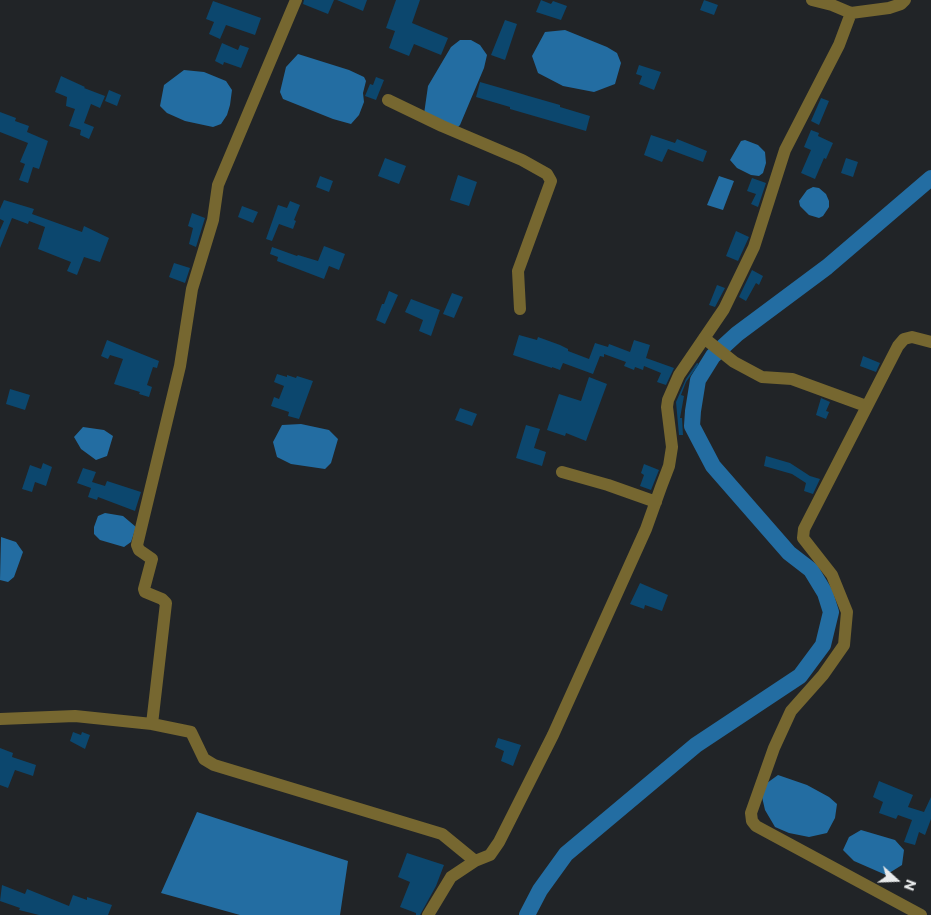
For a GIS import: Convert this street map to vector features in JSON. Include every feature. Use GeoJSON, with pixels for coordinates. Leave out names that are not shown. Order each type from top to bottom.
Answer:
{"type":"FeatureCollection","features":[{"type":"Feature","properties":{"kind":"street"},"geometry":{"type":"LineString","coordinates":[[152,724],[166,602],[145,592],[144,589],[152,559],[139,550],[137,545],[180,366],[192,289],[212,220],[218,185],[296,0]]}},
{"type":"Feature","properties":{"kind":"street"},"geometry":{"type":"LineString","coordinates":[[812,0],[832,5],[851,13],[889,8],[901,4],[905,0]]}},
{"type":"Feature","properties":{"kind":"street"},"geometry":{"type":"LineString","coordinates":[[428,915],[452,877],[474,861],[490,855],[499,842],[544,752],[646,529],[669,466],[672,446],[666,407],[668,400],[679,375],[706,340],[724,309],[754,247],[785,150],[839,45],[851,13]]}},
{"type":"Feature","properties":{"kind":"street"},"geometry":{"type":"LineString","coordinates":[[388,100],[442,126],[522,160],[547,174],[551,181],[518,271],[520,309]]}},
{"type":"Feature","properties":{"kind":"street"},"geometry":{"type":"LineString","coordinates":[[921,915],[756,826],[752,821],[751,812],[774,748],[792,711],[823,675],[844,646],[847,612],[832,575],[806,544],[803,538],[804,529],[898,346],[904,339],[912,338],[931,342]]}},
{"type":"Feature","properties":{"kind":"street"},"geometry":{"type":"LineString","coordinates":[[706,340],[734,362],[762,377],[792,379],[866,406]]}},
{"type":"Feature","properties":{"kind":"street"},"geometry":{"type":"LineString","coordinates":[[562,472],[608,484],[656,502]]}},
{"type":"Feature","properties":{"kind":"street"},"geometry":{"type":"LineString","coordinates":[[0,719],[75,716],[152,724],[191,732],[204,760],[214,765],[442,834],[474,861]]}},
{"type":"Feature","properties":{"kind":"water"},"geometry":{"type":"Polygon","coordinates":[[[565,30],[617,53],[621,63],[615,84],[594,92],[563,86],[538,73],[532,56],[545,32],[565,30]]]}},
{"type":"Feature","properties":{"kind":"water"},"geometry":{"type":"Polygon","coordinates":[[[460,40],[471,40],[480,45],[487,55],[484,68],[460,125],[457,128],[424,114],[428,86],[451,47],[460,40]]]}},
{"type":"Feature","properties":{"kind":"water"},"geometry":{"type":"Polygon","coordinates":[[[298,54],[349,70],[364,77],[366,81],[363,93],[364,102],[359,115],[351,124],[333,119],[283,99],[280,92],[286,67],[298,54]]]}},
{"type":"Feature","properties":{"kind":"water"},"geometry":{"type":"Polygon","coordinates":[[[184,70],[204,72],[226,81],[232,90],[227,115],[221,124],[213,127],[185,121],[167,113],[160,106],[164,85],[184,70]]]}},
{"type":"Feature","properties":{"kind":"water"},"geometry":{"type":"Polygon","coordinates":[[[745,140],[758,145],[765,152],[766,163],[763,173],[759,176],[751,175],[737,168],[730,160],[741,141],[745,140]]]}},
{"type":"Feature","properties":{"kind":"water"},"geometry":{"type":"Polygon","coordinates":[[[719,176],[734,181],[723,210],[707,205],[719,176]]]}},
{"type":"Feature","properties":{"kind":"water"},"geometry":{"type":"Polygon","coordinates":[[[813,187],[819,188],[826,194],[829,201],[829,207],[823,216],[819,218],[809,215],[800,206],[799,201],[807,190],[813,187]]]}},
{"type":"Feature","properties":{"kind":"water"},"geometry":{"type":"Polygon","coordinates":[[[301,424],[329,430],[338,439],[331,463],[325,469],[291,464],[277,457],[273,442],[282,425],[301,424]]]}},
{"type":"Feature","properties":{"kind":"water"},"geometry":{"type":"Polygon","coordinates":[[[83,427],[104,430],[113,436],[107,456],[96,460],[81,449],[74,437],[83,427]]]}},
{"type":"Feature","properties":{"kind":"water"},"geometry":{"type":"Polygon","coordinates":[[[105,513],[123,516],[136,527],[131,542],[124,547],[100,540],[94,534],[94,527],[98,516],[105,513]]]}},
{"type":"Feature","properties":{"kind":"water"},"geometry":{"type":"Polygon","coordinates":[[[1,537],[16,542],[23,552],[14,577],[8,582],[0,580],[1,537]]]}},
{"type":"Feature","properties":{"kind":"water"},"geometry":{"type":"Polygon","coordinates":[[[778,775],[807,785],[829,797],[837,804],[835,818],[827,833],[809,837],[789,833],[775,827],[765,810],[762,797],[767,783],[778,775]]]}},
{"type":"Feature","properties":{"kind":"water"},"geometry":{"type":"Polygon","coordinates":[[[197,812],[348,861],[340,915],[240,915],[161,893],[197,812]]]}},
{"type":"Feature","properties":{"kind":"water"},"geometry":{"type":"Polygon","coordinates":[[[861,830],[895,840],[904,850],[902,865],[886,875],[854,861],[843,850],[849,837],[861,830]]]}},
{"type":"Feature","properties":{"kind":"building"},"geometry":{"type":"Polygon","coordinates":[[[304,0],[334,0],[328,14],[303,4],[304,0]]]}},
{"type":"Feature","properties":{"kind":"building"},"geometry":{"type":"Polygon","coordinates":[[[337,0],[367,0],[363,11],[337,0]]]}},
{"type":"Feature","properties":{"kind":"building"},"geometry":{"type":"Polygon","coordinates":[[[396,0],[420,0],[412,23],[448,38],[441,55],[414,44],[409,56],[389,48],[395,31],[386,28],[396,0]]]}},
{"type":"Feature","properties":{"kind":"building"},"geometry":{"type":"Polygon","coordinates":[[[541,0],[551,4],[553,1],[567,6],[561,20],[536,12],[541,0]]]}},
{"type":"Feature","properties":{"kind":"building"},"geometry":{"type":"Polygon","coordinates":[[[704,0],[718,5],[714,15],[700,10],[704,0]]]}},
{"type":"Feature","properties":{"kind":"building"},"geometry":{"type":"Polygon","coordinates":[[[213,1],[261,18],[255,35],[226,25],[220,39],[209,34],[214,22],[206,19],[213,1]]]}},
{"type":"Feature","properties":{"kind":"building"},"geometry":{"type":"Polygon","coordinates":[[[505,20],[517,24],[505,60],[491,55],[505,20]]]}},
{"type":"Feature","properties":{"kind":"building"},"geometry":{"type":"Polygon","coordinates":[[[222,43],[238,50],[240,45],[249,48],[241,68],[224,62],[223,65],[215,61],[222,43]]]}},
{"type":"Feature","properties":{"kind":"building"},"geometry":{"type":"Polygon","coordinates":[[[639,65],[661,72],[654,90],[639,84],[642,76],[636,74],[639,65]]]}},
{"type":"Feature","properties":{"kind":"building"},"geometry":{"type":"Polygon","coordinates":[[[61,76],[105,96],[100,108],[91,104],[84,123],[94,127],[89,139],[80,135],[81,130],[69,126],[75,109],[66,106],[67,97],[55,92],[61,76]]]}},
{"type":"Feature","properties":{"kind":"building"},"geometry":{"type":"Polygon","coordinates":[[[376,77],[384,80],[376,100],[365,96],[370,84],[373,85],[376,77]]]}},
{"type":"Feature","properties":{"kind":"building"},"geometry":{"type":"Polygon","coordinates":[[[480,82],[560,105],[560,107],[590,116],[586,131],[476,97],[480,82]]]}},
{"type":"Feature","properties":{"kind":"building"},"geometry":{"type":"Polygon","coordinates":[[[109,90],[121,95],[117,106],[105,101],[109,90]]]}},
{"type":"Feature","properties":{"kind":"building"},"geometry":{"type":"Polygon","coordinates":[[[821,98],[829,101],[819,125],[811,121],[821,98]]]}},
{"type":"Feature","properties":{"kind":"building"},"geometry":{"type":"Polygon","coordinates":[[[0,112],[16,118],[15,121],[29,126],[27,132],[48,141],[39,169],[33,167],[28,183],[19,180],[25,164],[20,162],[28,143],[0,132],[0,112]]]}},
{"type":"Feature","properties":{"kind":"building"},"geometry":{"type":"Polygon","coordinates":[[[811,130],[819,133],[818,136],[833,143],[815,179],[801,173],[811,150],[804,147],[811,130]]]}},
{"type":"Feature","properties":{"kind":"building"},"geometry":{"type":"Polygon","coordinates":[[[651,135],[675,143],[677,139],[707,151],[703,162],[668,149],[662,162],[644,155],[651,135]]]}},
{"type":"Feature","properties":{"kind":"building"},"geometry":{"type":"Polygon","coordinates":[[[385,158],[406,166],[399,184],[378,176],[385,158]]]}},
{"type":"Feature","properties":{"kind":"building"},"geometry":{"type":"Polygon","coordinates":[[[846,158],[858,162],[853,177],[841,173],[846,158]]]}},
{"type":"Feature","properties":{"kind":"building"},"geometry":{"type":"Polygon","coordinates":[[[458,175],[477,182],[469,206],[450,200],[458,175]]]}},
{"type":"Feature","properties":{"kind":"building"},"geometry":{"type":"Polygon","coordinates":[[[320,176],[333,181],[329,192],[316,187],[320,176]]]}},
{"type":"Feature","properties":{"kind":"building"},"geometry":{"type":"Polygon","coordinates":[[[752,178],[766,183],[758,207],[751,204],[756,194],[747,191],[752,178]]]}},
{"type":"Feature","properties":{"kind":"building"},"geometry":{"type":"Polygon","coordinates":[[[4,200],[34,209],[32,214],[82,232],[84,226],[109,238],[100,262],[84,257],[77,275],[67,271],[71,262],[38,249],[45,227],[29,221],[28,224],[12,218],[0,248],[0,230],[4,221],[0,219],[0,209],[4,200]]]}},
{"type":"Feature","properties":{"kind":"building"},"geometry":{"type":"Polygon","coordinates":[[[290,201],[300,205],[294,220],[296,221],[293,229],[279,224],[272,241],[266,239],[278,205],[287,208],[290,201]]]}},
{"type":"Feature","properties":{"kind":"building"},"geometry":{"type":"Polygon","coordinates":[[[242,206],[258,212],[253,223],[238,217],[242,206]]]}},
{"type":"Feature","properties":{"kind":"building"},"geometry":{"type":"Polygon","coordinates":[[[192,213],[205,218],[196,247],[189,244],[193,228],[188,226],[192,213]]]}},
{"type":"Feature","properties":{"kind":"building"},"geometry":{"type":"Polygon","coordinates":[[[736,231],[749,237],[738,261],[726,256],[736,231]]]}},
{"type":"Feature","properties":{"kind":"building"},"geometry":{"type":"Polygon","coordinates":[[[324,246],[345,254],[339,270],[329,266],[324,279],[277,261],[278,257],[270,254],[272,247],[318,261],[324,246]]]}},
{"type":"Feature","properties":{"kind":"building"},"geometry":{"type":"Polygon","coordinates":[[[174,263],[190,268],[185,283],[169,277],[174,263]]]}},
{"type":"Feature","properties":{"kind":"building"},"geometry":{"type":"Polygon","coordinates":[[[752,270],[763,276],[759,285],[756,283],[746,301],[739,297],[752,270]]]}},
{"type":"Feature","properties":{"kind":"building"},"geometry":{"type":"Polygon","coordinates":[[[717,285],[725,288],[715,307],[709,305],[717,285]]]}},
{"type":"Feature","properties":{"kind":"building"},"geometry":{"type":"Polygon","coordinates":[[[389,291],[398,295],[385,324],[376,320],[389,291]]]}},
{"type":"Feature","properties":{"kind":"building"},"geometry":{"type":"Polygon","coordinates":[[[452,293],[463,297],[454,318],[443,314],[452,293]]]}},
{"type":"Feature","properties":{"kind":"building"},"geometry":{"type":"Polygon","coordinates":[[[411,299],[440,310],[431,336],[419,331],[423,320],[405,312],[411,299]]]}},
{"type":"Feature","properties":{"kind":"building"},"geometry":{"type":"Polygon","coordinates":[[[519,335],[537,340],[538,337],[589,359],[595,343],[608,347],[609,344],[630,352],[634,340],[650,345],[646,358],[674,368],[666,385],[657,382],[661,373],[644,366],[643,370],[635,367],[634,370],[624,366],[626,362],[604,354],[604,357],[600,356],[593,374],[563,363],[560,370],[513,355],[519,335]]]}},
{"type":"Feature","properties":{"kind":"building"},"geometry":{"type":"Polygon","coordinates":[[[107,340],[159,361],[157,368],[153,367],[147,385],[152,387],[149,397],[139,394],[140,392],[114,384],[123,359],[110,355],[108,359],[101,356],[107,340]]]}},
{"type":"Feature","properties":{"kind":"building"},"geometry":{"type":"Polygon","coordinates":[[[863,356],[880,363],[876,372],[860,366],[863,356]]]}},
{"type":"Feature","properties":{"kind":"building"},"geometry":{"type":"Polygon","coordinates":[[[697,363],[699,364],[686,382],[681,395],[684,396],[680,418],[682,418],[683,435],[679,435],[676,402],[686,379],[697,363]]]}},
{"type":"Feature","properties":{"kind":"building"},"geometry":{"type":"Polygon","coordinates":[[[277,374],[296,378],[297,376],[313,381],[299,419],[288,416],[289,412],[271,406],[274,397],[279,399],[284,386],[274,382],[277,374]]]}},
{"type":"Feature","properties":{"kind":"building"},"geometry":{"type":"Polygon","coordinates":[[[589,377],[607,384],[586,441],[566,433],[565,436],[547,430],[559,394],[581,401],[589,377]]]}},
{"type":"Feature","properties":{"kind":"building"},"geometry":{"type":"Polygon","coordinates":[[[10,389],[30,395],[25,410],[6,404],[10,389]]]}},
{"type":"Feature","properties":{"kind":"building"},"geometry":{"type":"Polygon","coordinates":[[[821,398],[830,402],[826,411],[829,412],[826,419],[816,415],[821,398]]]}},
{"type":"Feature","properties":{"kind":"building"},"geometry":{"type":"Polygon","coordinates":[[[460,408],[477,414],[472,426],[455,420],[460,408]]]}},
{"type":"Feature","properties":{"kind":"building"},"geometry":{"type":"Polygon","coordinates":[[[526,425],[540,429],[534,448],[546,452],[542,466],[516,458],[526,425]]]}},
{"type":"Feature","properties":{"kind":"building"},"geometry":{"type":"Polygon","coordinates":[[[766,456],[790,463],[810,476],[820,479],[813,494],[804,491],[806,483],[792,474],[764,466],[766,456]]]}},
{"type":"Feature","properties":{"kind":"building"},"geometry":{"type":"Polygon","coordinates":[[[43,463],[52,467],[46,486],[35,482],[32,492],[22,489],[30,465],[41,469],[43,463]]]}},
{"type":"Feature","properties":{"kind":"building"},"geometry":{"type":"Polygon","coordinates":[[[644,464],[659,470],[651,490],[640,486],[644,475],[641,473],[644,464]]]}},
{"type":"Feature","properties":{"kind":"building"},"geometry":{"type":"Polygon","coordinates":[[[83,468],[96,472],[92,482],[105,486],[107,481],[141,492],[135,511],[98,497],[97,500],[88,497],[91,488],[77,483],[83,468]]]}},
{"type":"Feature","properties":{"kind":"building"},"geometry":{"type":"Polygon","coordinates":[[[640,583],[668,595],[662,611],[645,605],[644,609],[630,604],[640,583]]]}},
{"type":"Feature","properties":{"kind":"building"},"geometry":{"type":"Polygon","coordinates":[[[73,732],[81,735],[82,732],[90,735],[85,749],[70,741],[73,732]]]}},
{"type":"Feature","properties":{"kind":"building"},"geometry":{"type":"Polygon","coordinates":[[[498,738],[521,745],[513,766],[501,761],[504,751],[495,747],[498,738]]]}},
{"type":"Feature","properties":{"kind":"building"},"geometry":{"type":"Polygon","coordinates":[[[0,748],[13,753],[12,757],[36,765],[33,776],[15,770],[8,788],[0,785],[0,748]]]}},
{"type":"Feature","properties":{"kind":"building"},"geometry":{"type":"Polygon","coordinates":[[[879,781],[913,795],[908,807],[924,812],[931,797],[931,819],[925,835],[919,832],[915,845],[904,842],[912,820],[898,815],[896,819],[879,813],[883,802],[873,797],[879,781]]]}},
{"type":"Feature","properties":{"kind":"building"},"geometry":{"type":"Polygon","coordinates":[[[407,853],[444,865],[436,886],[420,915],[400,907],[410,882],[398,877],[407,853]]]}},
{"type":"Feature","properties":{"kind":"building"},"geometry":{"type":"Polygon","coordinates":[[[2,885],[25,894],[27,889],[69,906],[73,895],[87,900],[87,897],[112,905],[108,915],[39,915],[19,910],[20,908],[0,901],[2,885]]]}},
{"type":"Feature","properties":{"kind":"waterway"},"geometry":{"type":"LineString","coordinates":[[527,915],[540,890],[566,854],[696,745],[800,676],[823,645],[831,612],[825,593],[811,570],[789,553],[713,466],[692,426],[698,380],[713,356],[737,334],[827,267],[931,178]]}}]}
